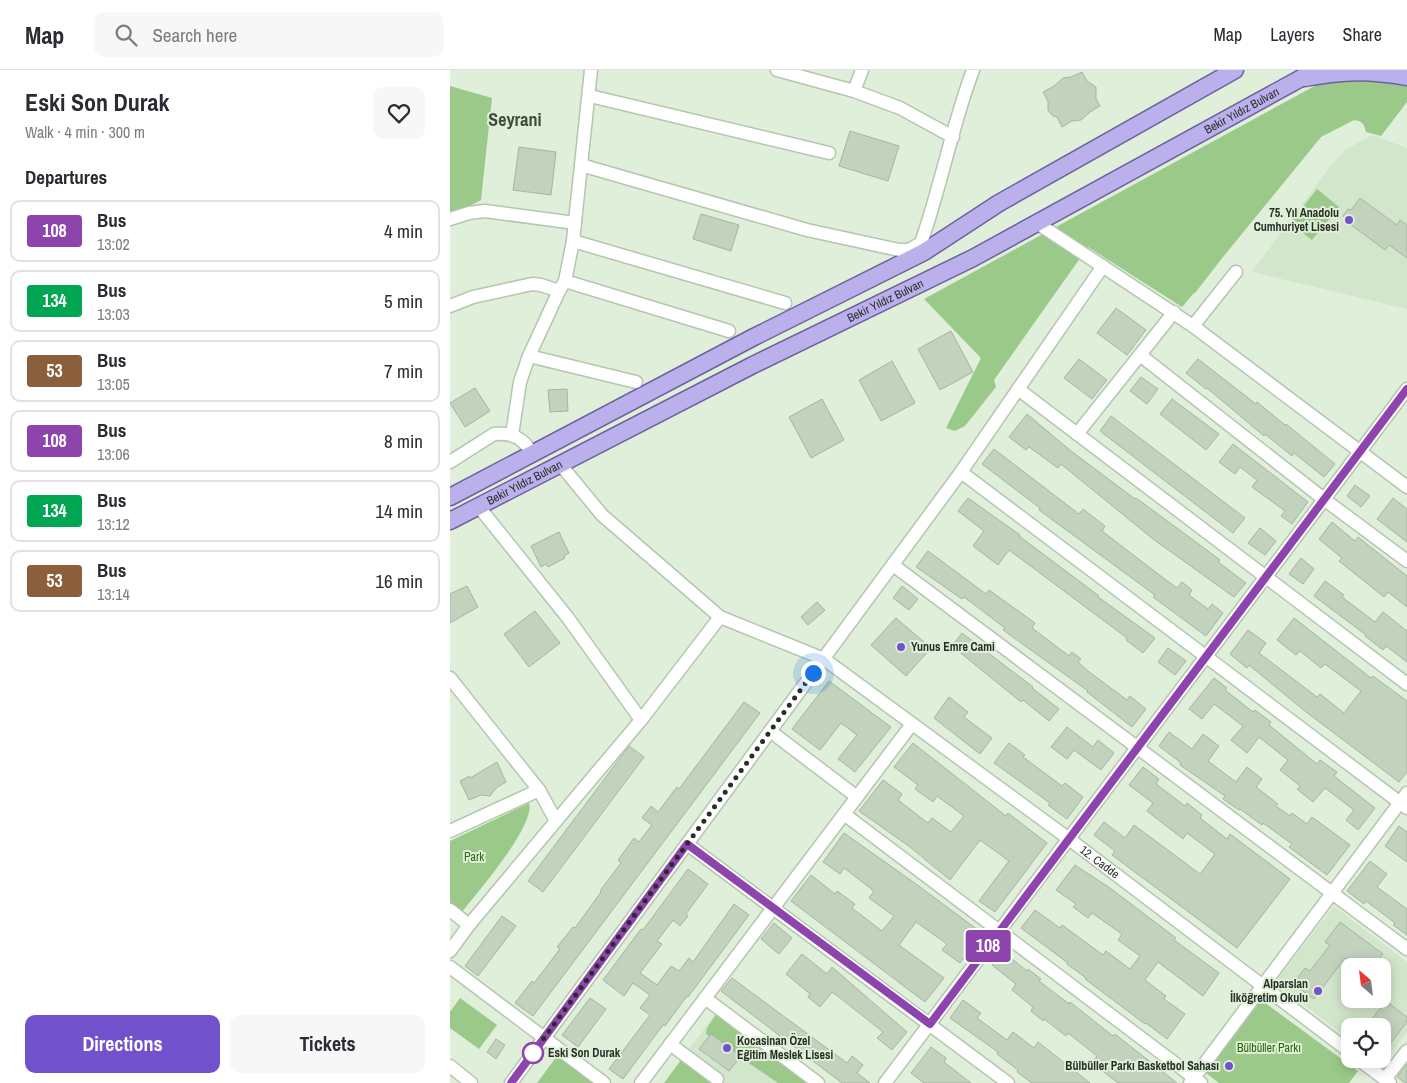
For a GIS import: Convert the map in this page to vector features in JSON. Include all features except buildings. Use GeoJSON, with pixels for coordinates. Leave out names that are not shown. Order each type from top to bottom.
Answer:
{"type":"FeatureCollection","features":[{"type":"Feature","properties":{"kind":"main road","name":"Bekir Yıldız Bulvarı"},"geometry":{"type":"LineString","coordinates":[[450,497],[922,248],[1235,70]]}},
{"type":"Feature","properties":{"kind":"main road"},"geometry":{"type":"LineString","coordinates":[[1309,73],[1363,70],[1389,72],[1407,77]]}},
{"type":"Feature","properties":{"kind":"main road","name":"Bekir Yıldız Bulvarı"},"geometry":{"type":"LineString","coordinates":[[450,522],[752,365],[973,258],[1309,73]]}},
{"type":"Feature","properties":{"kind":"street"},"geometry":{"type":"LineString","coordinates":[[512,435],[520,382],[529,356],[562,286],[573,241],[592,70]]}},
{"type":"Feature","properties":{"kind":"street"},"geometry":{"type":"LineString","coordinates":[[777,70],[854,91],[900,108],[953,137]]}},
{"type":"Feature","properties":{"kind":"street"},"geometry":{"type":"LineString","coordinates":[[854,91],[862,70]]}},
{"type":"Feature","properties":{"kind":"street"},"geometry":{"type":"LineString","coordinates":[[581,165],[816,232],[899,250],[922,248],[961,102],[973,70]]}},
{"type":"Feature","properties":{"kind":"street"},"geometry":{"type":"LineString","coordinates":[[590,96],[829,153]]}},
{"type":"Feature","properties":{"kind":"street"},"geometry":{"type":"LineString","coordinates":[[450,219],[469,213],[485,211],[575,223]]}},
{"type":"Feature","properties":{"kind":"street"},"geometry":{"type":"LineString","coordinates":[[1038,223],[1174,312],[1407,487]]}},
{"type":"Feature","properties":{"kind":"street"},"geometry":{"type":"LineString","coordinates":[[573,241],[786,303]]}},
{"type":"Feature","properties":{"kind":"street"},"geometry":{"type":"LineString","coordinates":[[511,1083],[961,472],[1103,266]]}},
{"type":"Feature","properties":{"kind":"street"},"geometry":{"type":"LineString","coordinates":[[1193,326],[1236,272]]}},
{"type":"Feature","properties":{"kind":"street"},"geometry":{"type":"LineString","coordinates":[[452,301],[532,284],[562,286],[729,331]]}},
{"type":"Feature","properties":{"kind":"street"},"geometry":{"type":"LineString","coordinates":[[1077,434],[1174,312]]}},
{"type":"Feature","properties":{"kind":"street"},"geometry":{"type":"LineString","coordinates":[[1140,355],[1407,562]]}},
{"type":"Feature","properties":{"kind":"street"},"geometry":{"type":"LineString","coordinates":[[529,356],[636,382]]}},
{"type":"Feature","properties":{"kind":"street"},"geometry":{"type":"LineString","coordinates":[[1018,389],[1407,684]]}},
{"type":"Feature","properties":{"kind":"street"},"geometry":{"type":"LineString","coordinates":[[885,1083],[1407,389]]}},
{"type":"Feature","properties":{"kind":"street"},"geometry":{"type":"LineString","coordinates":[[450,462],[494,434],[512,435],[526,445],[532,454]]}},
{"type":"Feature","properties":{"kind":"street","name":"12. Cadde"},"geometry":{"type":"LineString","coordinates":[[560,464],[602,515],[720,617],[824,659],[1069,839],[1341,1045]]}},
{"type":"Feature","properties":{"kind":"street"},"geometry":{"type":"LineString","coordinates":[[844,814],[1195,1081],[1263,986],[1405,801],[1207,657],[961,472]]}},
{"type":"Feature","properties":{"kind":"street"},"geometry":{"type":"LineString","coordinates":[[479,506],[568,618],[641,720]]}},
{"type":"Feature","properties":{"kind":"street"},"geometry":{"type":"LineString","coordinates":[[893,565],[1407,949]]}},
{"type":"Feature","properties":{"kind":"street"},"geometry":{"type":"LineString","coordinates":[[450,951],[469,925],[641,720],[720,617]]}},
{"type":"Feature","properties":{"kind":"street"},"geometry":{"type":"LineString","coordinates":[[452,683],[538,790],[556,821]]}},
{"type":"Feature","properties":{"kind":"street"},"geometry":{"type":"LineString","coordinates":[[641,1083],[912,724]]}},
{"type":"Feature","properties":{"kind":"street"},"geometry":{"type":"LineString","coordinates":[[770,731],[857,797]]}},
{"type":"Feature","properties":{"kind":"street"},"geometry":{"type":"LineString","coordinates":[[450,831],[538,790]]}},
{"type":"Feature","properties":{"kind":"street"},"geometry":{"type":"LineString","coordinates":[[687,844],[1008,1083]]}},
{"type":"Feature","properties":{"kind":"street"},"geometry":{"type":"LineString","coordinates":[[450,910],[469,925]]}},
{"type":"Feature","properties":{"kind":"street"},"geometry":{"type":"LineString","coordinates":[[450,967],[604,1083]]}},
{"type":"Feature","properties":{"kind":"street"},"geometry":{"type":"LineString","coordinates":[[705,998],[818,1083]]}},
{"type":"Feature","properties":{"kind":"street"},"geometry":{"type":"LineString","coordinates":[[670,1044],[717,1079]]}},
{"type":"Feature","properties":{"kind":"street"},"geometry":{"type":"LineString","coordinates":[[1370,1068],[1388,1081],[1407,1051]]}},
{"type":"Feature","properties":{"kind":"street"},"geometry":{"type":"LineString","coordinates":[[450,1066],[471,1083]]}},
{"type":"Feature","properties":{"kind":"shaded area","name":"75. Yıl Anadolu Cumhuriyet Lisesi"},"geometry":{"type":"Polygon","coordinates":[[[1372,135],[1407,148],[1407,309],[1252,272],[1329,168],[1345,150],[1372,135]]]}},
{"type":"Feature","properties":{"kind":"shaded area","name":"Alparslan İlköğretim Okulu"},"geometry":{"type":"Polygon","coordinates":[[[1334,906],[1407,962],[1407,1032],[1391,1052],[1391,1018],[1341,1018],[1341,1033],[1275,982],[1334,906]]]}},
{"type":"Feature","properties":{"kind":"shaded area","name":"Kocasinan Özel Eğitim Meslek Lisesi"},"geometry":{"type":"Polygon","coordinates":[[[716,1013],[812,1083],[664,1083],[716,1013]]]}},
{"type":"Feature","properties":{"kind":"green space"},"geometry":{"type":"Polygon","coordinates":[[[1344,70],[1387,70],[1407,86],[1407,102],[1381,136],[1366,132],[1363,123],[1354,120],[1321,137],[1182,307],[1088,247],[994,380],[996,387],[965,426],[955,431],[946,428],[981,358],[924,299],[1344,70]]]}},
{"type":"Feature","properties":{"kind":"green space"},"geometry":{"type":"Polygon","coordinates":[[[450,86],[492,98],[481,200],[450,216],[450,86]]]}},
{"type":"Feature","properties":{"kind":"green space"},"geometry":{"type":"Polygon","coordinates":[[[1317,189],[1339,207],[1312,240],[1290,223],[1317,189]]]}},
{"type":"Feature","properties":{"kind":"green space","name":"Park"},"geometry":{"type":"Polygon","coordinates":[[[529,803],[529,813],[524,827],[492,875],[462,912],[450,904],[450,841],[529,803]]]}},
{"type":"Feature","properties":{"kind":"green space"},"geometry":{"type":"Polygon","coordinates":[[[460,998],[497,1025],[479,1049],[450,1028],[450,1012],[460,998]]]}},
{"type":"Feature","properties":{"kind":"green space","name":"Bülbüller Parkı"},"geometry":{"type":"Polygon","coordinates":[[[1261,1000],[1341,1059],[1341,1068],[1354,1068],[1358,1071],[1349,1083],[1219,1083],[1206,1073],[1261,1000]]]}},
{"type":"Feature","properties":{"kind":"green space"},"geometry":{"type":"Polygon","coordinates":[[[717,1013],[812,1083],[778,1083],[706,1034],[707,1028],[717,1013]]]}},
{"type":"Feature","properties":{"kind":"green space"},"geometry":{"type":"Polygon","coordinates":[[[557,1056],[594,1083],[537,1083],[557,1056]]]}},
{"type":"Feature","properties":{"kind":"green space"},"geometry":{"type":"Polygon","coordinates":[[[681,1060],[712,1083],[664,1083],[681,1060]]]}},
{"type":"Feature","properties":{"kind":"bus line","name":"108"},"geometry":{"type":"LineString","coordinates":[[511,1083],[687,844],[930,1024],[1407,389]]}},
{"type":"Feature","properties":{"kind":"place","name":"75. Yıl Anadolu Cumhuriyet Lisesi"},"geometry":{"type":"Point","coordinates":[1349,220]}},
{"type":"Feature","properties":{"kind":"place","name":"Yunus Emre Cami"},"geometry":{"type":"Point","coordinates":[901,647]}},
{"type":"Feature","properties":{"kind":"place","name":"Alparslan İlköğretim Okulu"},"geometry":{"type":"Point","coordinates":[1318,991]}},
{"type":"Feature","properties":{"kind":"place","name":"Kocasinan Özel Eğitim Meslek Lisesi"},"geometry":{"type":"Point","coordinates":[727,1048]}},
{"type":"Feature","properties":{"kind":"place","name":"Eski Son Durak"},"geometry":{"type":"Point","coordinates":[533,1053]}},
{"type":"Feature","properties":{"kind":"place","name":"Bülbüller Parkı Basketbol Sahası"},"geometry":{"type":"Point","coordinates":[1229,1066]}},
{"type":"Feature","properties":{"kind":"district","name":"Seyrani"},"geometry":{"type":"Point","coordinates":[515,119]}},
{"type":"Feature","properties":{"kind":"route"},"geometry":{"type":"LineString","coordinates":[[533,1053],[813,673]]}}]}
